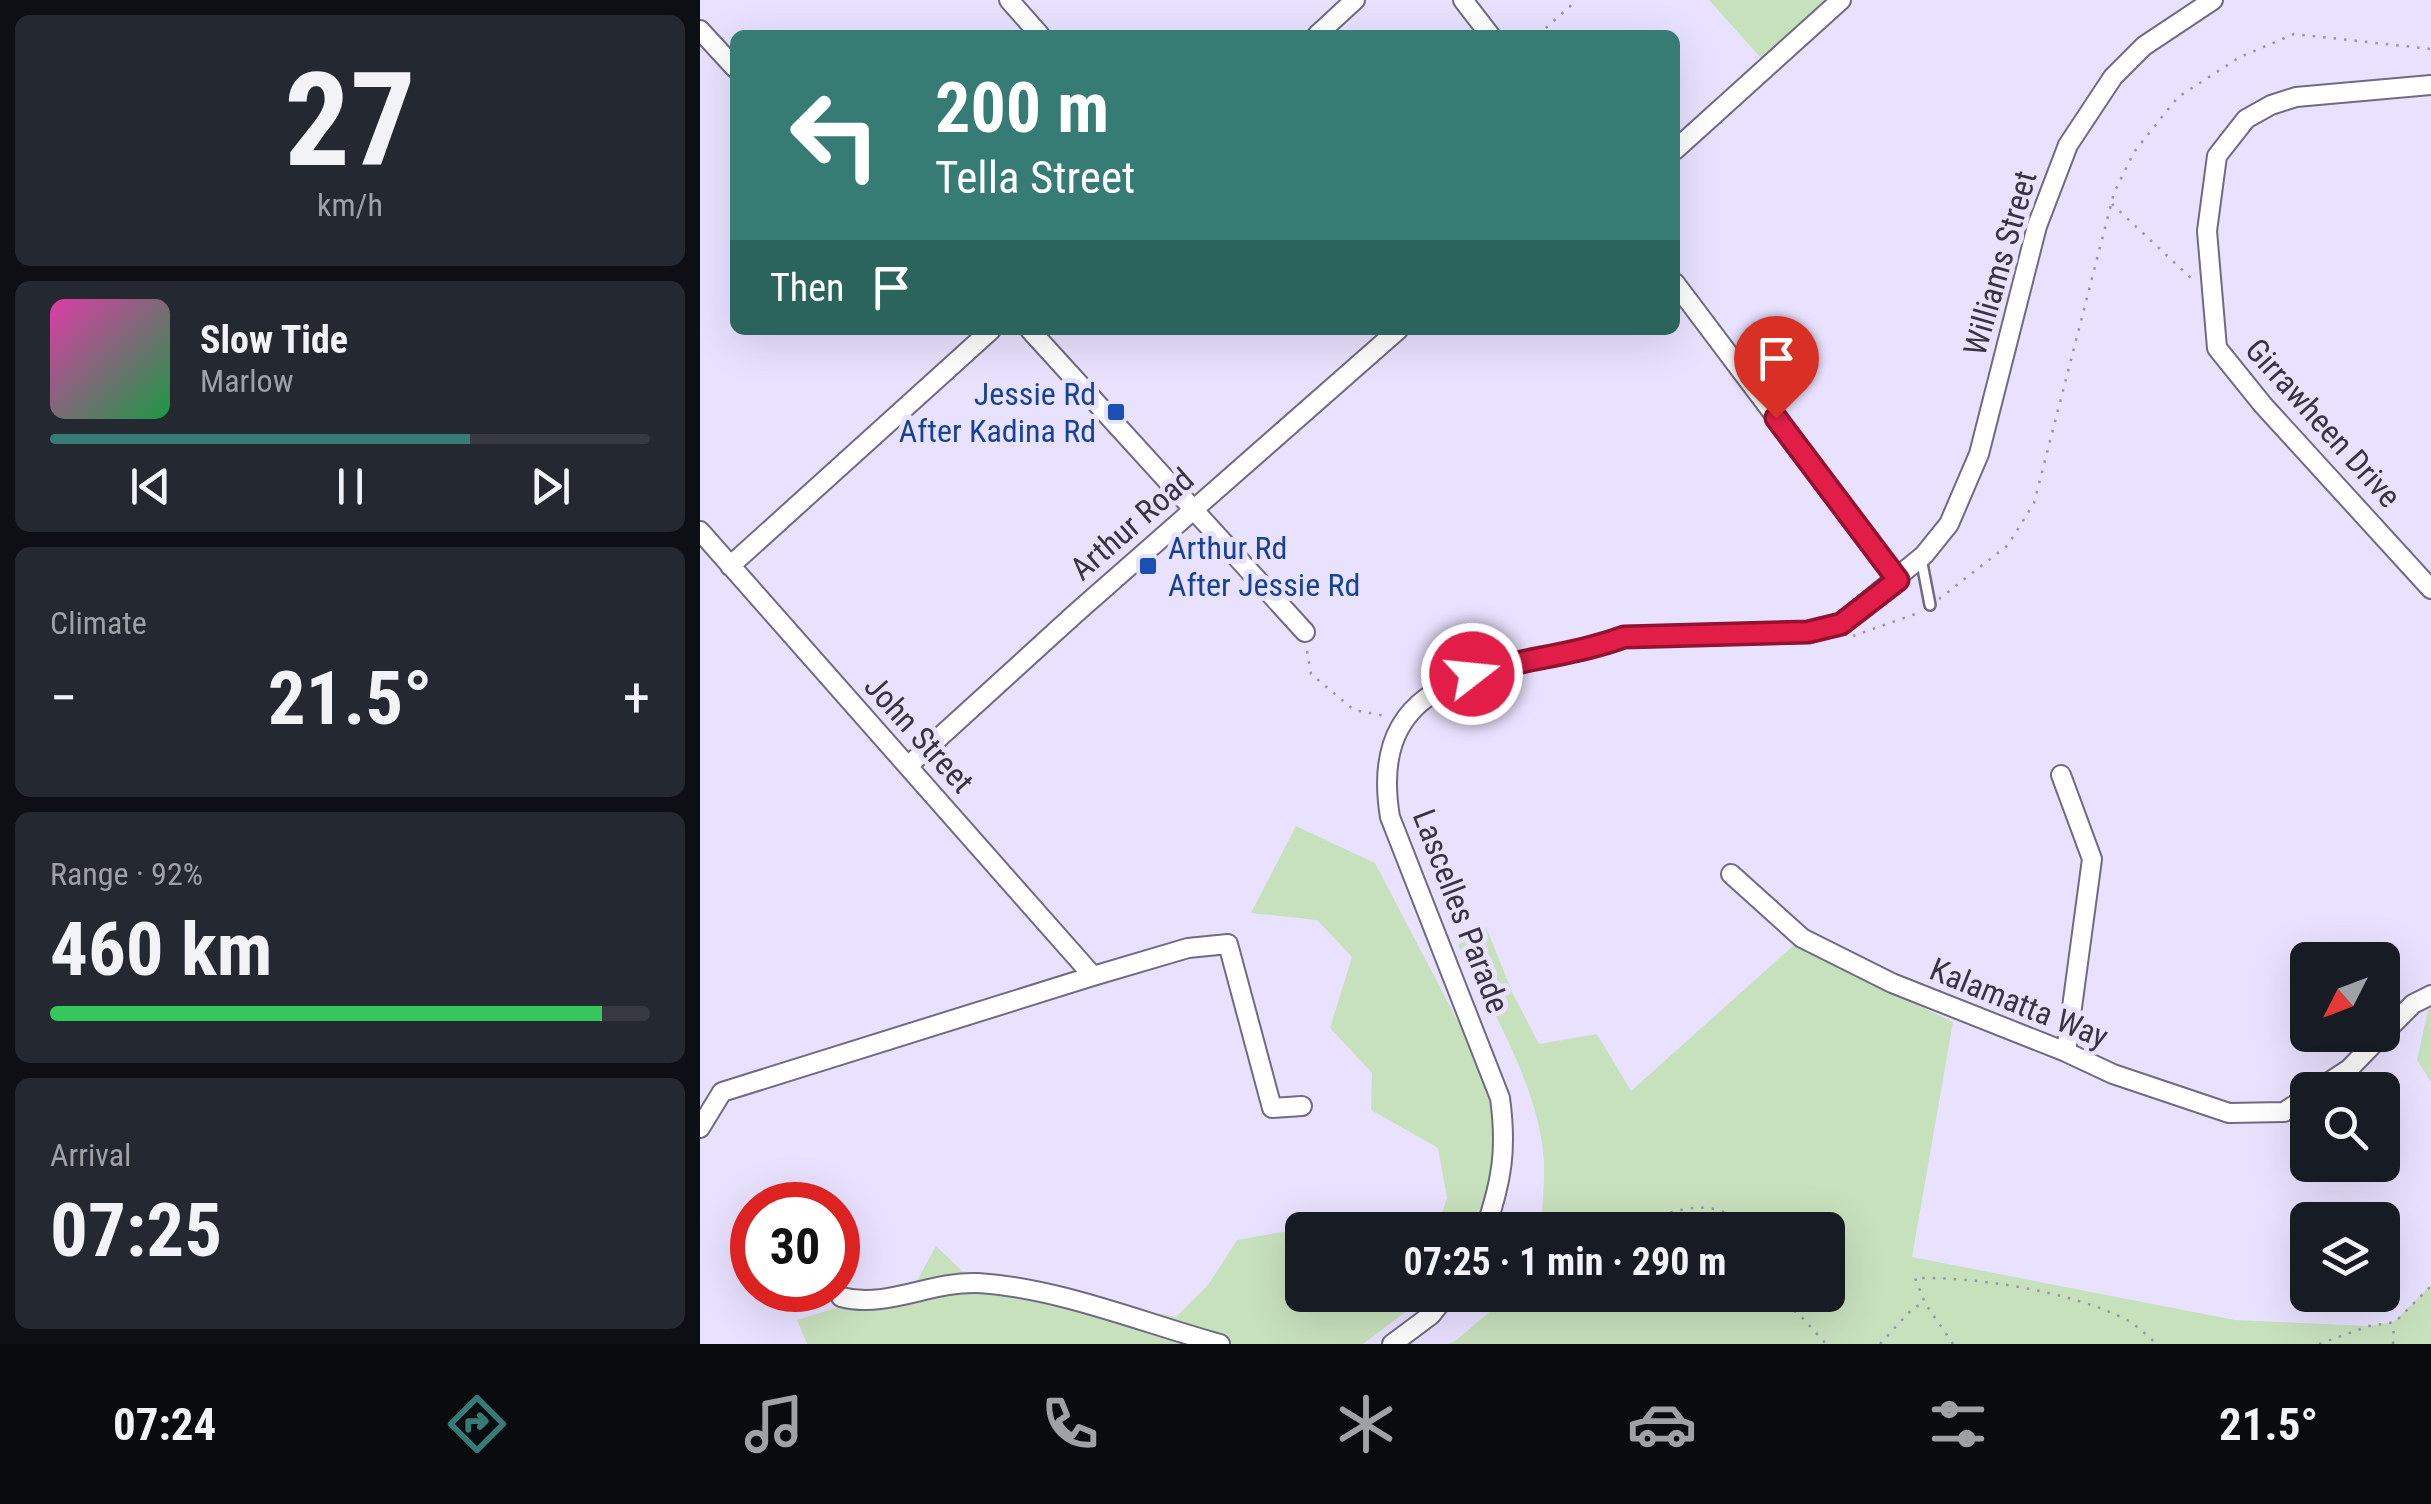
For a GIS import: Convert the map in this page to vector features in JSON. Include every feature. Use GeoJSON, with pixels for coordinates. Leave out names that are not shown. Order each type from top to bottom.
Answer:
{"type":"FeatureCollection","features":[{"type":"Feature","properties":{"kind":"street"},"geometry":{"type":"LineString","coordinates":[[1009,0],[1036,30]]}},
{"type":"Feature","properties":{"kind":"street"},"geometry":{"type":"LineString","coordinates":[[1464,0],[1486,30]]}},
{"type":"Feature","properties":{"kind":"street"},"geometry":{"type":"LineString","coordinates":[[1680,146],[1842,0]]}},
{"type":"Feature","properties":{"kind":"street","name":"Williams Street"},"geometry":{"type":"LineString","coordinates":[[1898,580],[1950,524],[1979,454],[2037,226],[2068,145],[2123,66],[2144,46],[2213,0]]}},
{"type":"Feature","properties":{"kind":"street"},"geometry":{"type":"LineString","coordinates":[[1322,30],[1346,3]]}},
{"type":"Feature","properties":{"kind":"street"},"geometry":{"type":"LineString","coordinates":[[700,30],[730,63]]}},
{"type":"Feature","properties":{"kind":"street","name":"Girrawheen Drive"},"geometry":{"type":"LineString","coordinates":[[2431,85],[2296,97],[2246,119],[2217,156],[2207,231],[2217,348],[2263,405],[2431,589]]}},
{"type":"Feature","properties":{"kind":"street"},"geometry":{"type":"LineString","coordinates":[[1680,289],[1898,580]]}},
{"type":"Feature","properties":{"kind":"street"},"geometry":{"type":"LineString","coordinates":[[730,566],[985,335]]}},
{"type":"Feature","properties":{"kind":"street"},"geometry":{"type":"LineString","coordinates":[[1035,335],[1305,632]]}},
{"type":"Feature","properties":{"kind":"street","name":"Arthur Road"},"geometry":{"type":"LineString","coordinates":[[908,766],[1392,335]]}},
{"type":"Feature","properties":{"kind":"street","name":"John Street"},"geometry":{"type":"LineString","coordinates":[[700,532],[1093,976]]}},
{"type":"Feature","properties":{"kind":"street","name":"Lascelles Parade"},"geometry":{"type":"LineString","coordinates":[[1490,1212],[1504,1167],[1500,1098],[1390,817],[1386,775],[1406,720],[1424,699],[1447,684],[1510,662],[1602,645],[1624,637],[1808,632],[1841,624],[1898,580]]}},
{"type":"Feature","properties":{"kind":"street"},"geometry":{"type":"LineString","coordinates":[[2061,775],[2092,859],[2066,1052]]}},
{"type":"Feature","properties":{"kind":"street","name":"Kalamatta Way"},"geometry":{"type":"LineString","coordinates":[[1732,874],[1802,938],[1892,983],[2114,1074],[2229,1114],[2284,1112],[2290,1108]]}},
{"type":"Feature","properties":{"kind":"street"},"geometry":{"type":"LineString","coordinates":[[700,1128],[722,1092],[1188,948],[1228,944],[1272,1108],[1302,1106]]}},
{"type":"Feature","properties":{"kind":"street"},"geometry":{"type":"LineString","coordinates":[[2400,1016],[2412,1004],[2431,995]]}},
{"type":"Feature","properties":{"kind":"street"},"geometry":{"type":"LineString","coordinates":[[2344,1072],[2366,1052]]}},
{"type":"Feature","properties":{"kind":"street"},"geometry":{"type":"LineString","coordinates":[[860,1300],[871,1302],[917,1290],[977,1283],[1077,1302],[1220,1344]]}},
{"type":"Feature","properties":{"kind":"street"},"geometry":{"type":"LineString","coordinates":[[1392,1344],[1433,1312]]}},
{"type":"Feature","properties":{"kind":"lane"},"geometry":{"type":"LineString","coordinates":[[1921,558],[1930,606]]}},
{"type":"Feature","properties":{"kind":"path"},"geometry":{"type":"LineString","coordinates":[[1544,30],[1577,0]]}},
{"type":"Feature","properties":{"kind":"path"},"geometry":{"type":"LineString","coordinates":[[1839,638],[1918,615],[2008,545],[2034,503],[2111,204],[2134,152],[2178,97],[2240,56],[2294,34],[2431,48]]}},
{"type":"Feature","properties":{"kind":"path"},"geometry":{"type":"LineString","coordinates":[[2111,204],[2213,298]]}},
{"type":"Feature","properties":{"kind":"path"},"geometry":{"type":"LineString","coordinates":[[1305,632],[1311,674],[1354,710],[1406,720]]}},
{"type":"Feature","properties":{"kind":"path"},"geometry":{"type":"LineString","coordinates":[[1674,1212],[1708,1208],[1720,1212]]}},
{"type":"Feature","properties":{"kind":"path"},"geometry":{"type":"LineString","coordinates":[[1953,1344],[1925,1303],[1915,1278],[1954,1278],[2027,1289],[2084,1304],[2128,1320],[2157,1344]]}},
{"type":"Feature","properties":{"kind":"path"},"geometry":{"type":"LineString","coordinates":[[2319,1344],[2369,1326],[2394,1322],[2431,1286]]}},
{"type":"Feature","properties":{"kind":"path"},"geometry":{"type":"LineString","coordinates":[[1880,1344],[1913,1308],[1925,1303]]}},
{"type":"Feature","properties":{"kind":"path"},"geometry":{"type":"LineString","coordinates":[[1796,1312],[1826,1344]]}},
{"type":"Feature","properties":{"kind":"path"},"geometry":{"type":"LineString","coordinates":[[2392,1344],[2394,1322]]}},
{"type":"Feature","properties":{"kind":"green space"},"geometry":{"type":"Polygon","coordinates":[[[1709,0],[1834,0],[1768,66],[1709,0]]]}},
{"type":"Feature","properties":{"kind":"green space"},"geometry":{"type":"Polygon","coordinates":[[[1296,826],[1375,863],[1487,1077],[1500,1167],[1481,1212],[1442,1212],[1447,1198],[1438,1148],[1371,1110],[1372,1073],[1330,1028],[1352,957],[1317,920],[1251,913],[1296,826]]]}},
{"type":"Feature","properties":{"kind":"green space"},"geometry":{"type":"Polygon","coordinates":[[[1486,927],[1513,994],[1539,1044],[1597,1034],[1631,1091],[1794,945],[1953,1022],[1912,1257],[2235,1320],[2369,1326],[2394,1322],[2431,1285],[2431,1344],[1447,1344],[1490,1312],[1845,1312],[1845,1212],[1542,1212],[1544,1162],[1532,1100],[1510,1046],[1458,945],[1486,927]]]}},
{"type":"Feature","properties":{"kind":"green space"},"geometry":{"type":"Polygon","coordinates":[[[2431,1008],[2431,1082],[2417,1060],[2431,1008]]]}},
{"type":"Feature","properties":{"kind":"green space"},"geometry":{"type":"Polygon","coordinates":[[[1285,1232],[1285,1312],[1405,1312],[1363,1344],[807,1344],[797,1320],[823,1312],[860,1312],[860,1301],[915,1284],[936,1246],[962,1271],[1176,1317],[1208,1285],[1237,1240],[1285,1232]]]}},
{"type":"Feature","properties":{"kind":"place","name":"Jessie Rd After Kadina Rd"},"geometry":{"type":"Point","coordinates":[1116,412]}},
{"type":"Feature","properties":{"kind":"place","name":"Arthur Rd After Jessie Rd"},"geometry":{"type":"Point","coordinates":[1148,566]}},
{"type":"Feature","properties":{"kind":"route"},"geometry":{"type":"LineString","coordinates":[[1472,674],[1624,637],[1808,632],[1841,624],[1898,580],[1776,418]]}}]}
